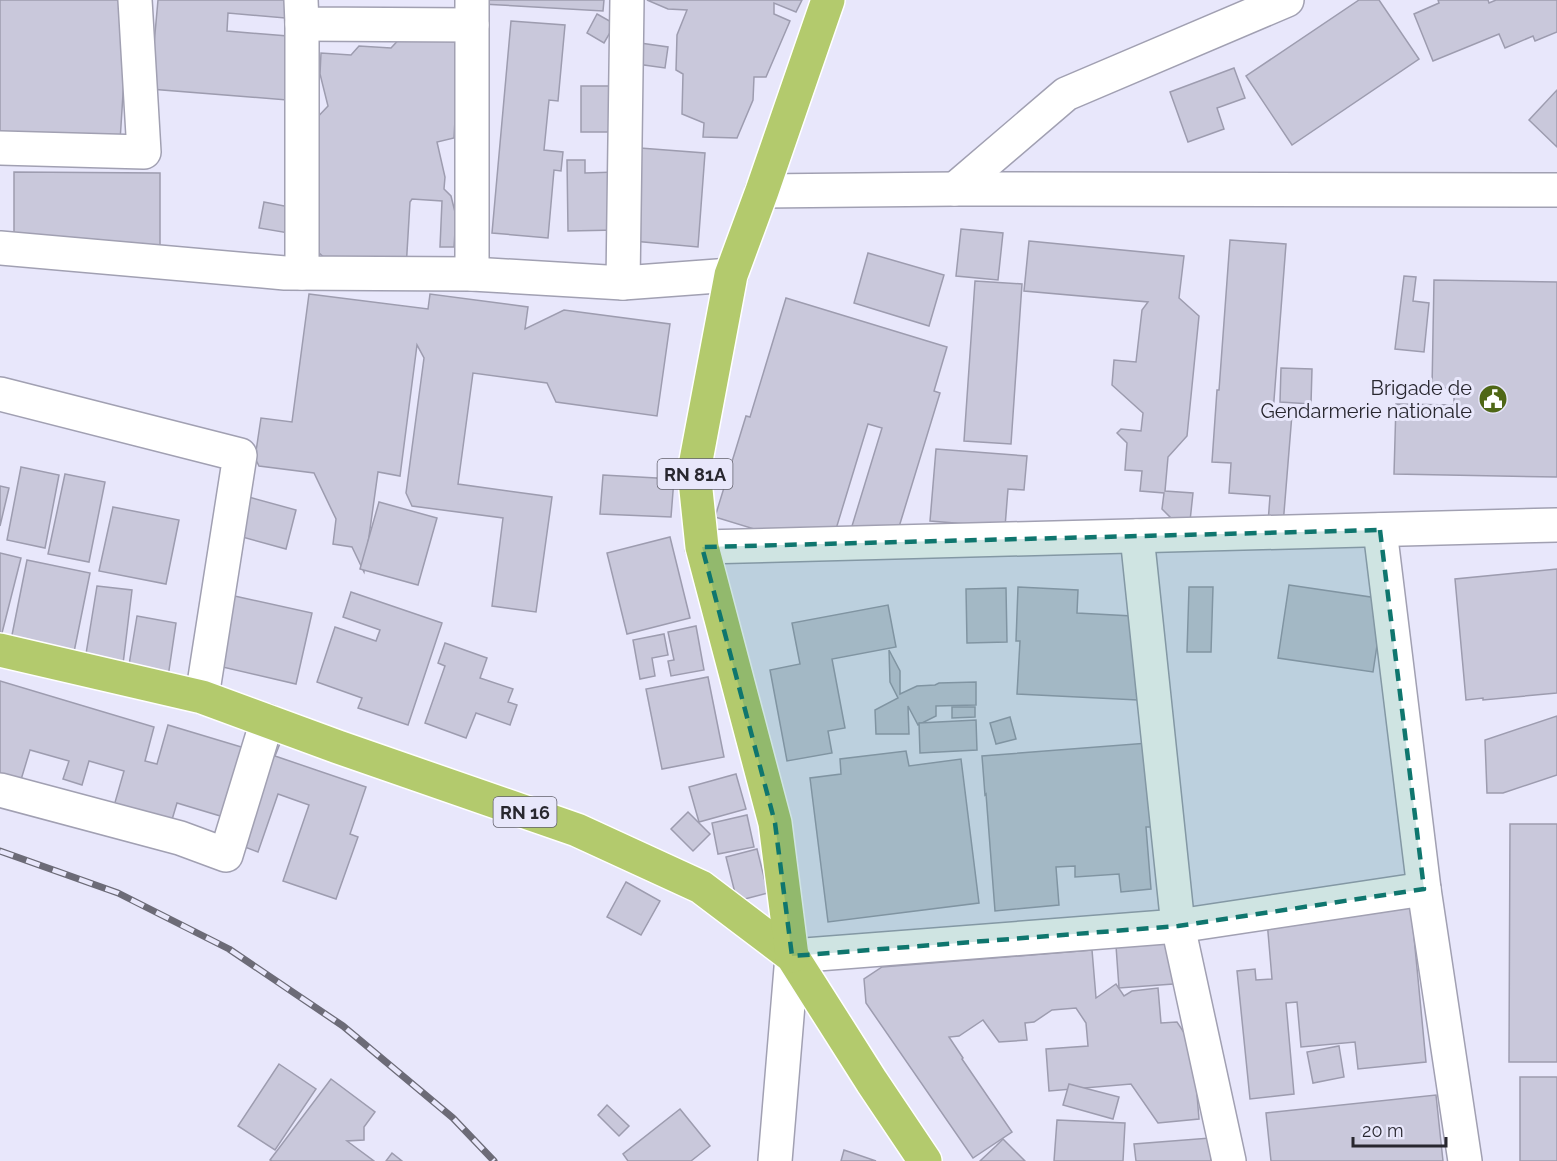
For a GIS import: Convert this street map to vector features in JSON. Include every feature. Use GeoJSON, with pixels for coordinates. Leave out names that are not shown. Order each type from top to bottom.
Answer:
{"type":"FeatureCollection","features":[{"type":"Feature","properties":{"kind":"main road","name":"RN 81A"},"geometry":{"type":"LineString","coordinates":[[792,956],[775,823],[702,547],[694,471],[731,275],[828,0]]}},
{"type":"Feature","properties":{"kind":"main road","name":"RN 16"},"geometry":{"type":"LineString","coordinates":[[0,650],[202,697],[577,831],[701,887],[792,956],[925,1161]]}},
{"type":"Feature","properties":{"kind":"street"},"geometry":{"type":"LineString","coordinates":[[0,148],[144,152],[135,0]]}},
{"type":"Feature","properties":{"kind":"street"},"geometry":{"type":"LineString","coordinates":[[623,283],[627,0]]}},
{"type":"Feature","properties":{"kind":"street"},"geometry":{"type":"LineString","coordinates":[[955,189],[1066,94],[1287,0]]}},
{"type":"Feature","properties":{"kind":"street"},"geometry":{"type":"LineString","coordinates":[[302,273],[301,12],[472,12],[472,274]]}},
{"type":"Feature","properties":{"kind":"street"},"geometry":{"type":"LineString","coordinates":[[762,191],[1557,190]]}},
{"type":"Feature","properties":{"kind":"street"},"geometry":{"type":"LineString","coordinates":[[0,249],[273,272],[472,274],[623,283],[731,275]]}},
{"type":"Feature","properties":{"kind":"street"},"geometry":{"type":"LineString","coordinates":[[0,394],[240,455],[202,697]]}},
{"type":"Feature","properties":{"kind":"street"},"geometry":{"type":"LineString","coordinates":[[702,547],[1557,525]]}},
{"type":"Feature","properties":{"kind":"street"},"geometry":{"type":"LineString","coordinates":[[1380,530],[1425,889],[1465,1161]]}},
{"type":"Feature","properties":{"kind":"street"},"geometry":{"type":"LineString","coordinates":[[1137,536],[1178,926],[1229,1161]]}},
{"type":"Feature","properties":{"kind":"street"},"geometry":{"type":"LineString","coordinates":[[0,790],[180,838],[226,855],[267,721]]}},
{"type":"Feature","properties":{"kind":"street"},"geometry":{"type":"LineString","coordinates":[[775,1161],[792,956],[1178,926],[1425,889]]}},
{"type":"Feature","properties":{"kind":"highlighted area"},"geometry":{"type":"Polygon","coordinates":[[[1380,530],[1424,889],[1178,926],[792,956],[775,823],[702,547],[1380,530]]]}},
{"type":"Feature","properties":{"kind":"building"},"geometry":{"type":"Polygon","coordinates":[[[0,0],[129,0],[120,141],[0,141],[0,0]]]}},
{"type":"Feature","properties":{"kind":"building"},"geometry":{"type":"Polygon","coordinates":[[[158,0],[287,0],[285,18],[228,13],[227,31],[300,37],[287,100],[150,89],[158,0]]]}},
{"type":"Feature","properties":{"kind":"building"},"geometry":{"type":"Polygon","coordinates":[[[482,0],[604,0],[603,11],[482,4],[482,0]]]}},
{"type":"Feature","properties":{"kind":"building"},"geometry":{"type":"Polygon","coordinates":[[[647,0],[802,0],[796,12],[774,3],[774,14],[790,21],[766,77],[754,77],[753,100],[737,138],[703,137],[704,123],[682,114],[683,74],[676,70],[677,35],[687,10],[668,9],[647,0]]]}},
{"type":"Feature","properties":{"kind":"building"},"geometry":{"type":"Polygon","coordinates":[[[1359,0],[1379,0],[1419,59],[1292,145],[1246,76],[1359,0]]]}},
{"type":"Feature","properties":{"kind":"building"},"geometry":{"type":"Polygon","coordinates":[[[1438,0],[1488,0],[1489,3],[1496,0],[1557,0],[1557,32],[1535,41],[1533,36],[1505,48],[1499,34],[1433,61],[1414,14],[1439,3],[1438,0]]]}},
{"type":"Feature","properties":{"kind":"building"},"geometry":{"type":"Polygon","coordinates":[[[597,14],[615,24],[604,43],[587,33],[597,14]]]}},
{"type":"Feature","properties":{"kind":"building"},"geometry":{"type":"Polygon","coordinates":[[[511,21],[565,25],[558,101],[549,100],[544,150],[563,152],[561,171],[554,170],[548,238],[492,233],[511,21]]]}},
{"type":"Feature","properties":{"kind":"building"},"geometry":{"type":"Polygon","coordinates":[[[441,28],[459,45],[454,138],[437,142],[445,177],[444,189],[451,196],[456,216],[454,247],[440,247],[442,201],[412,199],[406,269],[337,269],[318,252],[311,124],[328,106],[320,74],[321,53],[351,55],[359,46],[391,48],[404,34],[441,28]]]}},
{"type":"Feature","properties":{"kind":"building"},"geometry":{"type":"Polygon","coordinates":[[[640,43],[668,47],[665,68],[637,64],[640,43]]]}},
{"type":"Feature","properties":{"kind":"building"},"geometry":{"type":"Polygon","coordinates":[[[1234,68],[1245,98],[1217,108],[1224,129],[1188,142],[1170,92],[1234,68]]]}},
{"type":"Feature","properties":{"kind":"building"},"geometry":{"type":"Polygon","coordinates":[[[581,86],[610,86],[610,132],[581,132],[581,86]]]}},
{"type":"Feature","properties":{"kind":"building"},"geometry":{"type":"Polygon","coordinates":[[[1557,90],[1557,147],[1529,120],[1557,90]]]}},
{"type":"Feature","properties":{"kind":"building"},"geometry":{"type":"Polygon","coordinates":[[[640,148],[705,153],[698,247],[633,241],[640,148]]]}},
{"type":"Feature","properties":{"kind":"building"},"geometry":{"type":"Polygon","coordinates":[[[567,160],[585,160],[585,173],[617,172],[617,230],[568,231],[567,160]]]}},
{"type":"Feature","properties":{"kind":"building"},"geometry":{"type":"Polygon","coordinates":[[[14,172],[160,173],[160,248],[14,247],[14,172]]]}},
{"type":"Feature","properties":{"kind":"building"},"geometry":{"type":"Polygon","coordinates":[[[264,202],[305,210],[300,235],[259,228],[264,202]]]}},
{"type":"Feature","properties":{"kind":"building"},"geometry":{"type":"Polygon","coordinates":[[[961,229],[1003,233],[998,280],[956,276],[961,229]]]}},
{"type":"Feature","properties":{"kind":"building"},"geometry":{"type":"Polygon","coordinates":[[[1230,240],[1286,244],[1273,413],[1292,414],[1283,525],[1268,523],[1270,496],[1229,493],[1231,463],[1212,462],[1230,240]]]}},
{"type":"Feature","properties":{"kind":"building"},"geometry":{"type":"Polygon","coordinates":[[[1029,241],[1184,256],[1179,298],[1199,316],[1187,436],[1168,457],[1165,491],[1193,493],[1190,521],[1173,520],[1162,509],[1164,493],[1140,491],[1142,471],[1125,470],[1127,443],[1117,433],[1121,429],[1141,431],[1143,413],[1112,385],[1114,360],[1136,362],[1142,310],[1148,302],[1024,291],[1029,241]]]}},
{"type":"Feature","properties":{"kind":"building"},"geometry":{"type":"Polygon","coordinates":[[[868,253],[944,275],[929,326],[854,303],[868,253]]]}},
{"type":"Feature","properties":{"kind":"building"},"geometry":{"type":"Polygon","coordinates":[[[1404,276],[1416,277],[1413,301],[1429,303],[1424,352],[1395,349],[1404,276]]]}},
{"type":"Feature","properties":{"kind":"building"},"geometry":{"type":"Polygon","coordinates":[[[1434,280],[1557,282],[1557,477],[1394,474],[1396,404],[1454,405],[1454,388],[1432,388],[1434,280]]]}},
{"type":"Feature","properties":{"kind":"building"},"geometry":{"type":"Polygon","coordinates":[[[975,281],[1022,284],[1011,444],[964,441],[975,281]]]}},
{"type":"Feature","properties":{"kind":"building"},"geometry":{"type":"Polygon","coordinates":[[[309,294],[428,309],[430,294],[528,307],[525,329],[564,310],[670,324],[657,416],[556,402],[547,383],[473,373],[458,484],[552,497],[536,612],[492,606],[503,518],[412,506],[406,493],[424,358],[417,345],[400,476],[378,472],[364,572],[352,547],[333,544],[336,519],[314,473],[259,466],[255,458],[261,418],[292,422],[309,294]]]}},
{"type":"Feature","properties":{"kind":"building"},"geometry":{"type":"Polygon","coordinates":[[[786,298],[947,347],[934,391],[940,393],[895,540],[852,526],[882,428],[868,424],[829,552],[715,517],[746,416],[750,417],[786,298]]]}},
{"type":"Feature","properties":{"kind":"building"},"geometry":{"type":"Polygon","coordinates":[[[1281,368],[1312,369],[1311,404],[1280,402],[1281,368]]]}},
{"type":"Feature","properties":{"kind":"building"},"geometry":{"type":"Polygon","coordinates":[[[936,449],[1027,456],[1024,490],[1008,489],[1005,527],[930,521],[936,449]]]}},
{"type":"Feature","properties":{"kind":"building"},"geometry":{"type":"Polygon","coordinates":[[[21,467],[59,475],[45,548],[7,540],[21,467]]]}},
{"type":"Feature","properties":{"kind":"building"},"geometry":{"type":"Polygon","coordinates":[[[65,474],[105,482],[89,562],[48,554],[65,474]]]}},
{"type":"Feature","properties":{"kind":"building"},"geometry":{"type":"Polygon","coordinates":[[[603,475],[674,479],[671,517],[600,514],[603,475]]]}},
{"type":"Feature","properties":{"kind":"building"},"geometry":{"type":"Polygon","coordinates":[[[0,486],[9,488],[0,526],[0,486]]]}},
{"type":"Feature","properties":{"kind":"building"},"geometry":{"type":"Polygon","coordinates":[[[245,496],[296,510],[286,549],[235,535],[245,496]]]}},
{"type":"Feature","properties":{"kind":"building"},"geometry":{"type":"Polygon","coordinates":[[[379,502],[437,518],[418,585],[360,569],[379,502]]]}},
{"type":"Feature","properties":{"kind":"building"},"geometry":{"type":"Polygon","coordinates":[[[113,507],[179,520],[166,584],[99,571],[113,507]]]}},
{"type":"Feature","properties":{"kind":"building"},"geometry":{"type":"Polygon","coordinates":[[[670,537],[690,618],[627,634],[607,553],[670,537]]]}},
{"type":"Feature","properties":{"kind":"building"},"geometry":{"type":"Polygon","coordinates":[[[0,553],[21,558],[2,633],[0,633],[0,553]]]}},
{"type":"Feature","properties":{"kind":"building"},"geometry":{"type":"Polygon","coordinates":[[[27,560],[90,573],[74,652],[11,640],[27,560]]]}},
{"type":"Feature","properties":{"kind":"building"},"geometry":{"type":"Polygon","coordinates":[[[1557,569],[1557,693],[1466,700],[1455,579],[1557,569]]]}},
{"type":"Feature","properties":{"kind":"building"},"geometry":{"type":"Polygon","coordinates":[[[1289,585],[1384,599],[1373,672],[1278,658],[1289,585]]]}},
{"type":"Feature","properties":{"kind":"building"},"geometry":{"type":"Polygon","coordinates":[[[97,586],[132,590],[123,664],[86,654],[97,586]]]}},
{"type":"Feature","properties":{"kind":"building"},"geometry":{"type":"Polygon","coordinates":[[[1018,587],[1078,590],[1077,613],[1151,617],[1158,701],[1017,694],[1020,641],[1016,641],[1018,587]]]}},
{"type":"Feature","properties":{"kind":"building"},"geometry":{"type":"Polygon","coordinates":[[[1189,587],[1213,587],[1211,652],[1187,652],[1189,587]]]}},
{"type":"Feature","properties":{"kind":"building"},"geometry":{"type":"Polygon","coordinates":[[[1006,588],[1007,642],[967,643],[966,589],[1006,588]]]}},
{"type":"Feature","properties":{"kind":"building"},"geometry":{"type":"Polygon","coordinates":[[[351,592],[442,623],[408,725],[358,708],[362,698],[317,682],[335,627],[376,641],[380,630],[343,617],[351,592]]]}},
{"type":"Feature","properties":{"kind":"building"},"geometry":{"type":"Polygon","coordinates":[[[230,595],[312,613],[296,684],[214,665],[230,595]]]}},
{"type":"Feature","properties":{"kind":"building"},"geometry":{"type":"Polygon","coordinates":[[[888,605],[896,647],[832,659],[845,728],[828,731],[832,753],[787,761],[770,670],[800,664],[792,623],[888,605]]]}},
{"type":"Feature","properties":{"kind":"building"},"geometry":{"type":"Polygon","coordinates":[[[137,616],[176,623],[168,677],[128,671],[137,616]]]}},
{"type":"Feature","properties":{"kind":"building"},"geometry":{"type":"Polygon","coordinates":[[[696,626],[704,670],[671,676],[668,661],[674,660],[668,632],[696,626]]]}},
{"type":"Feature","properties":{"kind":"building"},"geometry":{"type":"Polygon","coordinates":[[[664,634],[668,655],[652,658],[655,676],[640,679],[633,640],[664,634]]]}},
{"type":"Feature","properties":{"kind":"building"},"geometry":{"type":"Polygon","coordinates":[[[445,643],[487,658],[480,678],[513,689],[508,702],[517,705],[510,725],[476,713],[466,738],[425,723],[445,666],[438,663],[445,643]]]}},
{"type":"Feature","properties":{"kind":"building"},"geometry":{"type":"Polygon","coordinates":[[[889,650],[900,671],[900,694],[917,686],[976,682],[976,705],[936,706],[936,716],[918,725],[908,706],[909,734],[876,734],[875,710],[898,698],[890,682],[889,650]]]}},
{"type":"Feature","properties":{"kind":"building"},"geometry":{"type":"Polygon","coordinates":[[[708,677],[724,757],[662,769],[646,689],[708,677]]]}},
{"type":"Feature","properties":{"kind":"building"},"geometry":{"type":"Polygon","coordinates":[[[0,681],[154,727],[145,761],[157,764],[168,725],[248,749],[227,818],[177,803],[171,823],[114,806],[124,771],[89,761],[82,785],[63,779],[69,761],[30,750],[20,783],[0,777],[0,681]]]}},
{"type":"Feature","properties":{"kind":"building"},"geometry":{"type":"Polygon","coordinates":[[[952,707],[975,707],[975,717],[952,718],[952,707]]]}},
{"type":"Feature","properties":{"kind":"building"},"geometry":{"type":"Polygon","coordinates":[[[1557,716],[1557,775],[1503,793],[1487,793],[1485,740],[1557,716]]]}},
{"type":"Feature","properties":{"kind":"building"},"geometry":{"type":"Polygon","coordinates":[[[1010,717],[1016,739],[996,744],[990,723],[1010,717]]]}},
{"type":"Feature","properties":{"kind":"building"},"geometry":{"type":"Polygon","coordinates":[[[976,720],[977,750],[920,753],[919,723],[976,720]]]}},
{"type":"Feature","properties":{"kind":"building"},"geometry":{"type":"Polygon","coordinates":[[[263,735],[281,741],[275,756],[366,787],[350,834],[358,837],[336,899],[283,881],[309,805],[278,794],[258,852],[237,844],[263,735]]]}},
{"type":"Feature","properties":{"kind":"building"},"geometry":{"type":"Polygon","coordinates":[[[1148,743],[1155,827],[1146,827],[1151,889],[1121,892],[1119,874],[1075,877],[1075,866],[1056,867],[1059,905],[995,911],[982,756],[1148,743]]]}},
{"type":"Feature","properties":{"kind":"building"},"geometry":{"type":"Polygon","coordinates":[[[906,751],[909,766],[961,759],[979,903],[828,922],[810,778],[841,774],[840,759],[906,751]]]}},
{"type":"Feature","properties":{"kind":"building"},"geometry":{"type":"Polygon","coordinates":[[[736,774],[746,809],[699,822],[689,787],[736,774]]]}},
{"type":"Feature","properties":{"kind":"building"},"geometry":{"type":"Polygon","coordinates":[[[688,812],[710,834],[693,851],[671,829],[688,812]]]}},
{"type":"Feature","properties":{"kind":"building"},"geometry":{"type":"Polygon","coordinates":[[[747,815],[754,847],[718,854],[712,823],[747,815]]]}},
{"type":"Feature","properties":{"kind":"building"},"geometry":{"type":"Polygon","coordinates":[[[1510,824],[1557,824],[1557,1062],[1509,1062],[1510,824]]]}},
{"type":"Feature","properties":{"kind":"building"},"geometry":{"type":"Polygon","coordinates":[[[757,849],[768,893],[737,901],[726,857],[757,849]]]}},
{"type":"Feature","properties":{"kind":"building"},"geometry":{"type":"Polygon","coordinates":[[[626,882],[660,901],[641,935],[607,917],[626,882]]]}},
{"type":"Feature","properties":{"kind":"building"},"geometry":{"type":"Polygon","coordinates":[[[1410,895],[1426,1062],[1358,1069],[1355,1042],[1301,1047],[1297,1002],[1286,1003],[1294,1094],[1250,1099],[1237,971],[1255,969],[1256,980],[1272,979],[1266,909],[1410,895]]]}},
{"type":"Feature","properties":{"kind":"building"},"geometry":{"type":"Polygon","coordinates":[[[1183,926],[1187,983],[1119,988],[1115,932],[1183,926]]]}},
{"type":"Feature","properties":{"kind":"building"},"geometry":{"type":"Polygon","coordinates":[[[1092,950],[1096,998],[1116,984],[1124,996],[1132,991],[1158,988],[1161,1023],[1177,1022],[1193,1046],[1199,1119],[1158,1123],[1131,1084],[1049,1091],[1046,1049],[1088,1046],[1086,1023],[1076,1008],[1052,1010],[1034,1022],[1025,1023],[1027,1040],[999,1042],[983,1020],[959,1036],[949,1037],[1012,1132],[973,1158],[866,1003],[864,979],[882,967],[1092,950]]]}},
{"type":"Feature","properties":{"kind":"building"},"geometry":{"type":"Polygon","coordinates":[[[1339,1046],[1344,1077],[1313,1083],[1307,1052],[1339,1046]]]}},
{"type":"Feature","properties":{"kind":"building"},"geometry":{"type":"Polygon","coordinates":[[[279,1064],[316,1089],[275,1150],[238,1126],[279,1064]]]}},
{"type":"Feature","properties":{"kind":"building"},"geometry":{"type":"Polygon","coordinates":[[[1520,1077],[1557,1077],[1557,1161],[1520,1161],[1520,1077]]]}},
{"type":"Feature","properties":{"kind":"building"},"geometry":{"type":"Polygon","coordinates":[[[331,1079],[375,1112],[364,1127],[364,1140],[347,1141],[374,1161],[270,1160],[331,1079]]]}},
{"type":"Feature","properties":{"kind":"building"},"geometry":{"type":"Polygon","coordinates":[[[1069,1084],[1119,1097],[1113,1119],[1063,1105],[1069,1084]]]}},
{"type":"Feature","properties":{"kind":"building"},"geometry":{"type":"Polygon","coordinates":[[[1436,1095],[1443,1161],[1271,1161],[1266,1113],[1436,1095]]]}},
{"type":"Feature","properties":{"kind":"building"},"geometry":{"type":"Polygon","coordinates":[[[607,1105],[629,1126],[619,1136],[598,1115],[607,1105]]]}},
{"type":"Feature","properties":{"kind":"building"},"geometry":{"type":"Polygon","coordinates":[[[680,1109],[710,1146],[691,1161],[628,1161],[623,1154],[680,1109]]]}},
{"type":"Feature","properties":{"kind":"building"},"geometry":{"type":"Polygon","coordinates":[[[1057,1120],[1125,1123],[1123,1161],[1054,1161],[1057,1120]]]}},
{"type":"Feature","properties":{"kind":"building"},"geometry":{"type":"Polygon","coordinates":[[[1210,1138],[1211,1161],[1136,1161],[1134,1144],[1210,1138]]]}},
{"type":"Feature","properties":{"kind":"building"},"geometry":{"type":"Polygon","coordinates":[[[1003,1139],[1025,1161],[980,1161],[996,1146],[1003,1139]]]}},
{"type":"Feature","properties":{"kind":"building"},"geometry":{"type":"Polygon","coordinates":[[[844,1150],[876,1161],[841,1161],[844,1150]]]}},
{"type":"Feature","properties":{"kind":"building"},"geometry":{"type":"Polygon","coordinates":[[[392,1153],[402,1161],[386,1161],[392,1153]]]}},
{"type":"Feature","properties":{"kind":"railway"},"geometry":{"type":"LineString","coordinates":[[0,851],[118,893],[229,949],[343,1026],[453,1118],[494,1161]]}},
{"type":"Feature","properties":{"kind":"place","name":"Brigade de Gendarmerie nationale"},"geometry":{"type":"Point","coordinates":[1493,399]}}]}
